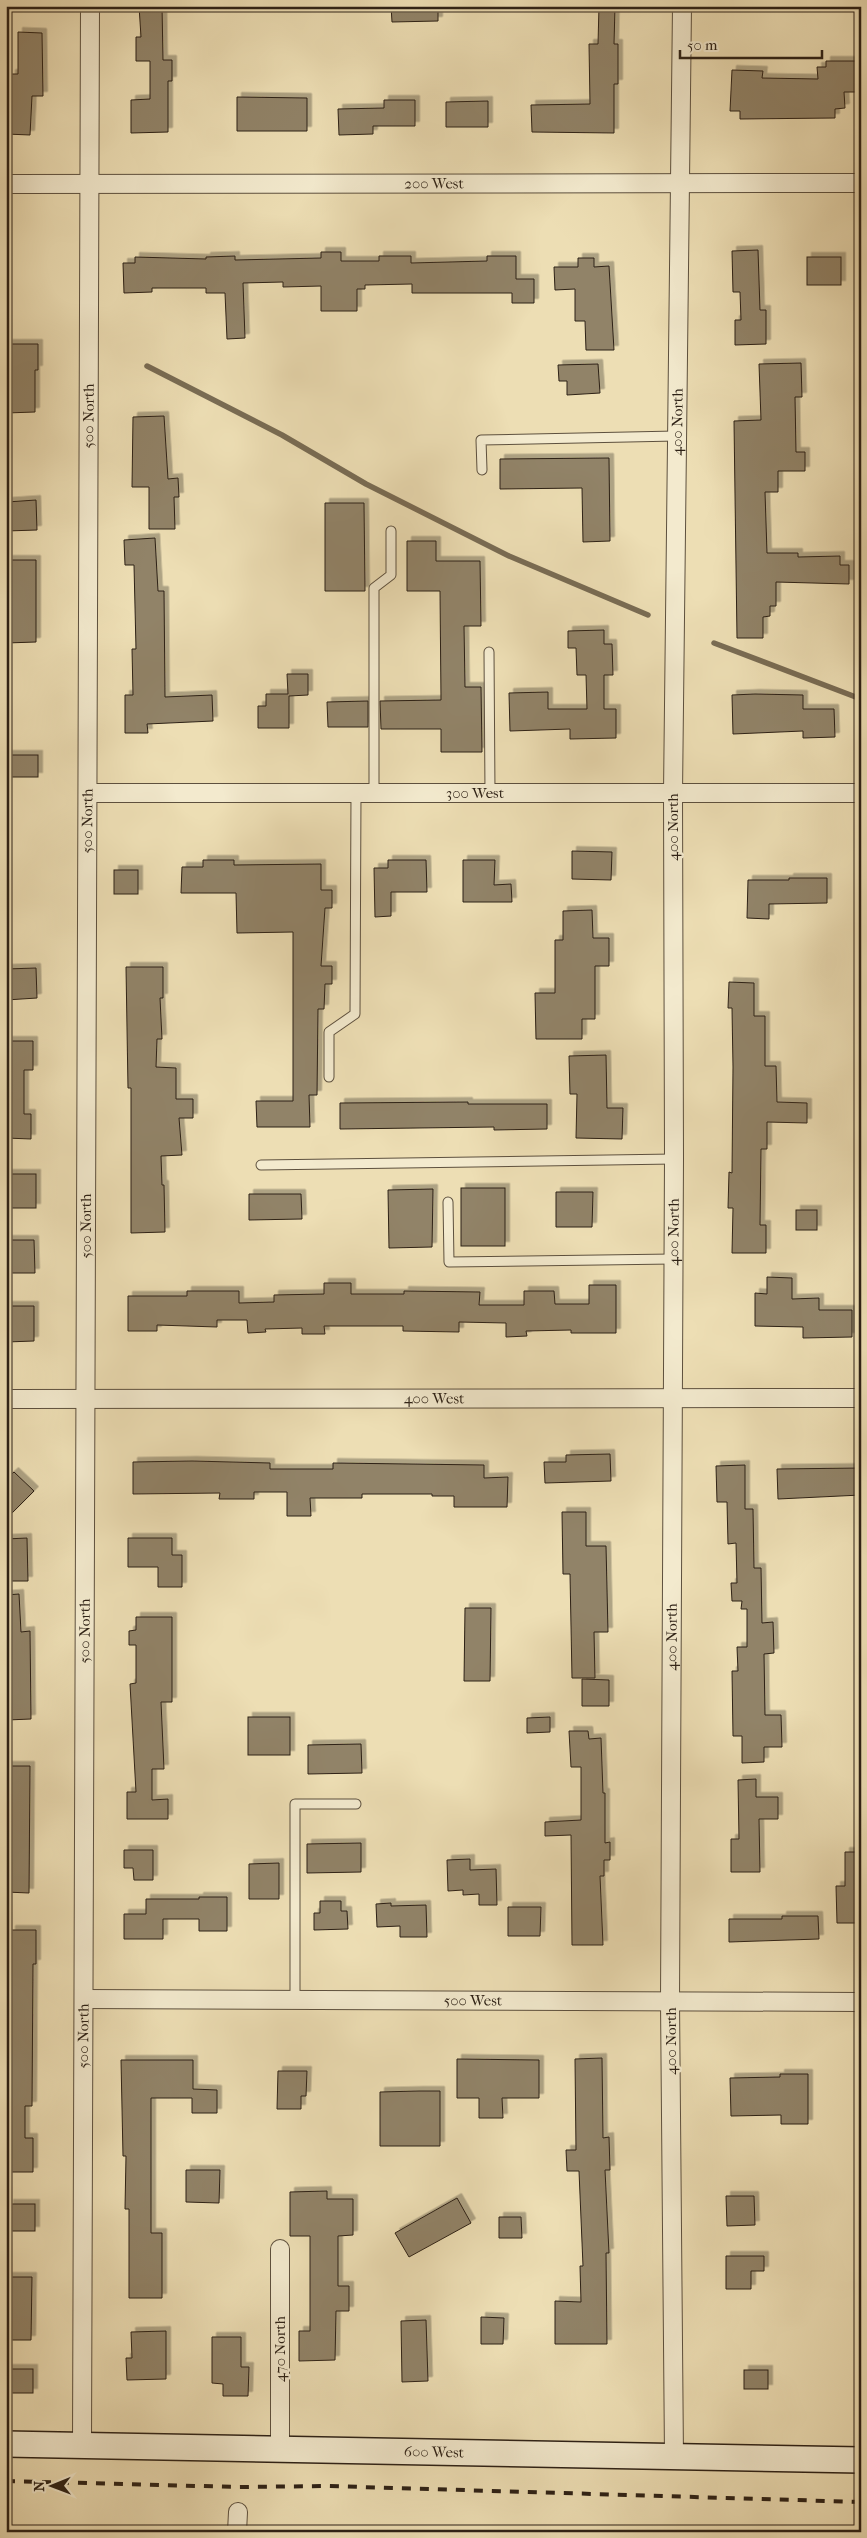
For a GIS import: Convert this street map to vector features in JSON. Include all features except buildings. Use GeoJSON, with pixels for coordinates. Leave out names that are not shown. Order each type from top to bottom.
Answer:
{"type":"FeatureCollection","features":[{"type":"Feature","properties":{"kind":"main road","name":"600 West"},"geometry":{"type":"LineString","coordinates":[[6,2444],[861,2460]]}},
{"type":"Feature","properties":{"kind":"street","name":"500 North"},"geometry":{"type":"LineString","coordinates":[[82,2446],[84,1398],[89,793],[90,6]]}},
{"type":"Feature","properties":{"kind":"street","name":"400 North"},"geometry":{"type":"LineString","coordinates":[[674,2457],[670,2001],[674,1159],[673,793],[678,182],[682,6]]}},
{"type":"Feature","properties":{"kind":"street","name":"200 West"},"geometry":{"type":"LineString","coordinates":[[6,184],[861,183]]}},
{"type":"Feature","properties":{"kind":"street","name":"300 West"},"geometry":{"type":"LineString","coordinates":[[89,793],[861,793]]}},
{"type":"Feature","properties":{"kind":"street","name":"400 West"},"geometry":{"type":"LineString","coordinates":[[6,1399],[861,1398]]}},
{"type":"Feature","properties":{"kind":"street","name":"500 West"},"geometry":{"type":"LineString","coordinates":[[84,1999],[861,2002]]}},
{"type":"Feature","properties":{"kind":"street","name":"470 North"},"geometry":{"type":"LineString","coordinates":[[280,2249],[280,2449]]}},
{"type":"Feature","properties":{"kind":"street"},"geometry":{"type":"LineString","coordinates":[[238,2512],[238,2532]]}},
{"type":"Feature","properties":{"kind":"lane"},"geometry":{"type":"LineString","coordinates":[[482,470],[482,440],[676,436]]}},
{"type":"Feature","properties":{"kind":"lane"},"geometry":{"type":"LineString","coordinates":[[374,793],[374,588],[391,575],[392,531]]}},
{"type":"Feature","properties":{"kind":"lane"},"geometry":{"type":"LineString","coordinates":[[489,652],[490,793]]}},
{"type":"Feature","properties":{"kind":"lane"},"geometry":{"type":"LineString","coordinates":[[329,1078],[329,1032],[355,1014],[356,793]]}},
{"type":"Feature","properties":{"kind":"lane"},"geometry":{"type":"LineString","coordinates":[[261,1165],[674,1159]]}},
{"type":"Feature","properties":{"kind":"lane"},"geometry":{"type":"LineString","coordinates":[[448,1202],[449,1262],[673,1259]]}},
{"type":"Feature","properties":{"kind":"lane"},"geometry":{"type":"LineString","coordinates":[[294,1999],[295,1804],[356,1804]]}},
{"type":"Feature","properties":{"kind":"waterway"},"geometry":{"type":"LineString","coordinates":[[147,366],[282,435],[366,484],[509,556],[648,615]]}},
{"type":"Feature","properties":{"kind":"waterway"},"geometry":{"type":"LineString","coordinates":[[714,643],[861,699]]}},
{"type":"Feature","properties":{"kind":"railway"},"geometry":{"type":"LineString","coordinates":[[6,2481],[238,2487],[328,2486],[861,2502]]}}]}
